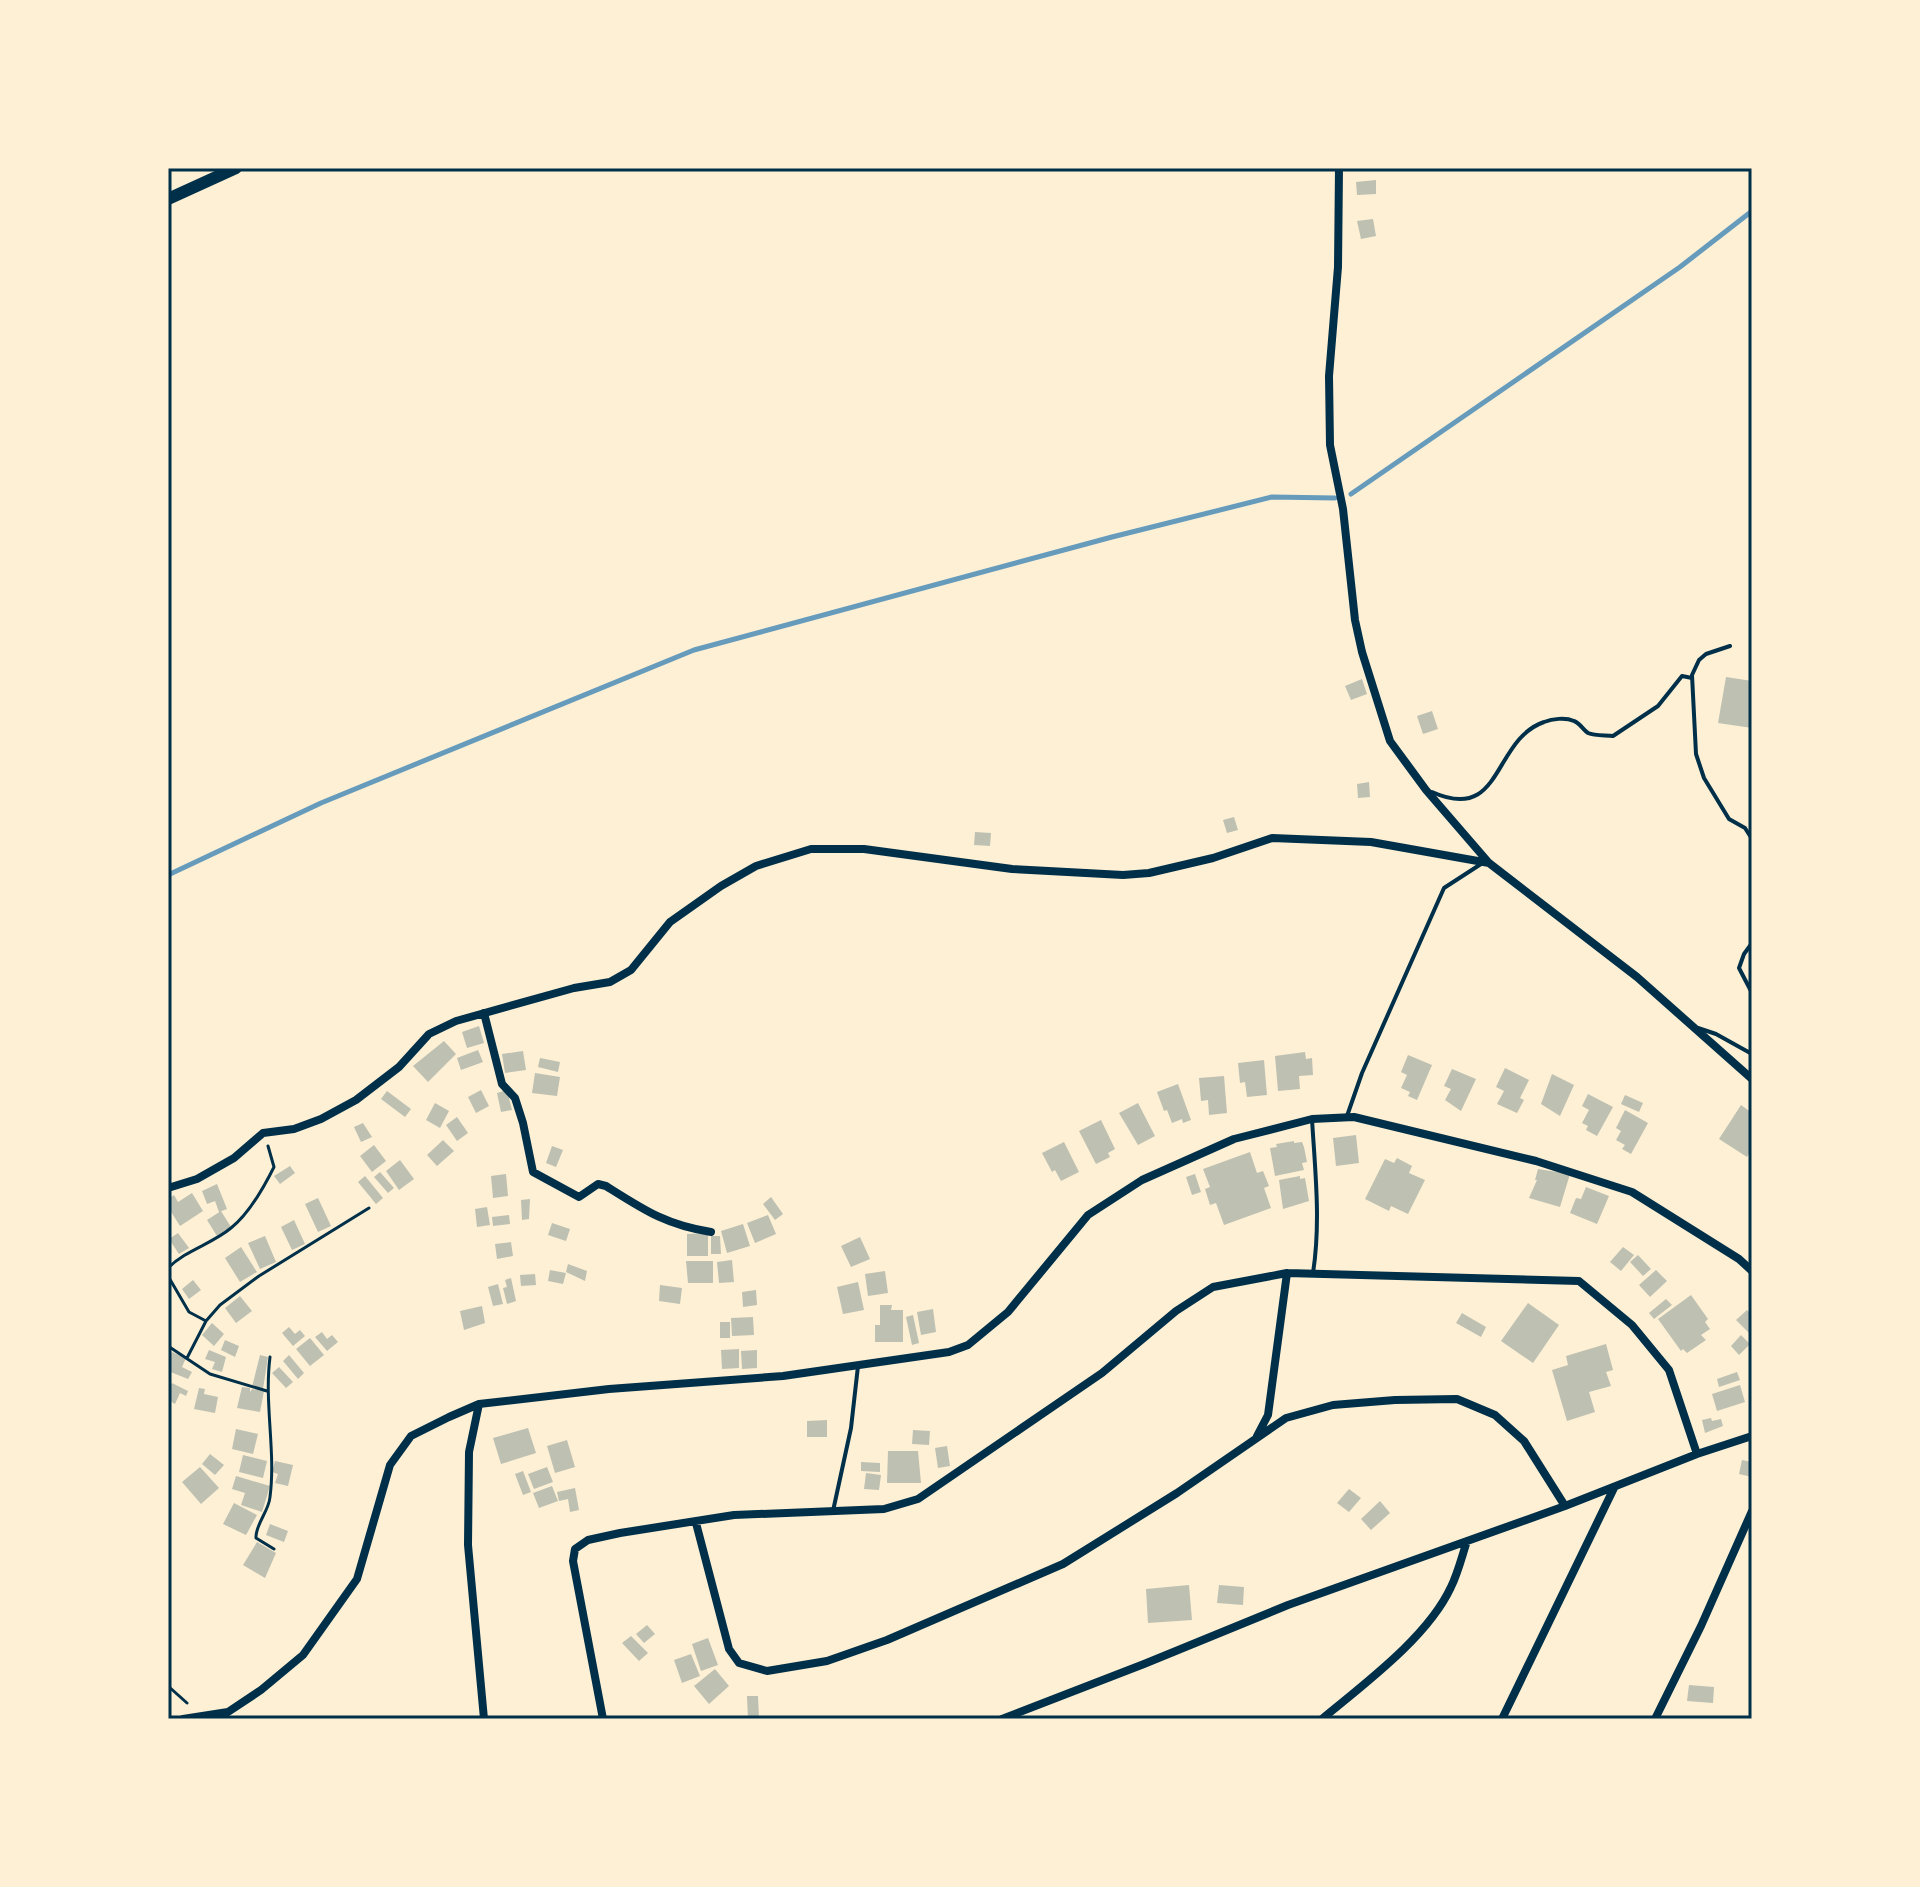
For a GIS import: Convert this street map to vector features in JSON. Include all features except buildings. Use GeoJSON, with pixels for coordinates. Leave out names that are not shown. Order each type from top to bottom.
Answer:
{"type":"FeatureCollection","features":[{"type":"Feature","properties":{"kind":"main road"},"geometry":{"type":"LineString","coordinates":[[168,199],[236,168]]}},
{"type":"Feature","properties":{"kind":"street"},"geometry":{"type":"LineString","coordinates":[[1339,168],[1338,267],[1329,376],[1330,445],[1343,509],[1355,620],[1390,741],[1487,863],[1637,977],[1752,1079]]}},
{"type":"Feature","properties":{"kind":"street"},"geometry":{"type":"LineString","coordinates":[[168,1188],[197,1179],[222,1165],[263,1133],[294,1129],[356,1100],[399,1067],[429,1034],[456,1021],[574,988],[610,982],[631,970],[670,922],[721,886],[756,866],[811,849],[864,849],[1012,869],[1123,875],[1149,873],[1213,858],[1272,838],[1371,842],[1487,863]]}},
{"type":"Feature","properties":{"kind":"street"},"geometry":{"type":"LineString","coordinates":[[484,1013],[502,1084],[515,1098],[523,1123],[533,1172],[579,1197],[598,1184],[606,1186],[656,1217],[681,1227],[711,1232]]}},
{"type":"Feature","properties":{"kind":"street"},"geometry":{"type":"LineString","coordinates":[[183,1719],[228,1712],[261,1690],[303,1655],[357,1579],[390,1465],[411,1436],[479,1404],[609,1389],[783,1376],[936,1355],[968,1345],[1008,1312],[1088,1215],[1142,1180],[1234,1139],[1312,1119],[1347,1118],[1536,1161],[1632,1192],[1739,1259],[1752,1271]]}},
{"type":"Feature","properties":{"kind":"street"},"geometry":{"type":"LineString","coordinates":[[1255,1439],[1268,1415],[1287,1273]]}},
{"type":"Feature","properties":{"kind":"street"},"geometry":{"type":"LineString","coordinates":[[603,1719],[573,1561],[575,1549],[588,1540],[620,1533],[734,1515],[884,1509],[918,1499],[1102,1373],[1176,1311],[1213,1287],[1287,1273],[1579,1281],[1632,1325],[1669,1370],[1697,1454]]}},
{"type":"Feature","properties":{"kind":"street"},"geometry":{"type":"LineString","coordinates":[[696,1523],[729,1649],[739,1663],[767,1671],[827,1661],[887,1640],[1063,1564],[1177,1493],[1286,1418],[1333,1405],[1457,1399],[1495,1415],[1524,1441],[1565,1506]]}},
{"type":"Feature","properties":{"kind":"street"},"geometry":{"type":"LineString","coordinates":[[479,1404],[469,1452],[468,1545],[484,1719]]}},
{"type":"Feature","properties":{"kind":"street"},"geometry":{"type":"LineString","coordinates":[[1268,1415],[1286,1418]]}},
{"type":"Feature","properties":{"kind":"street"},"geometry":{"type":"LineString","coordinates":[[1002,1719],[1288,1605],[1752,1436]]}},
{"type":"Feature","properties":{"kind":"street"},"geometry":{"type":"LineString","coordinates":[[1502,1719],[1614,1488]]}},
{"type":"Feature","properties":{"kind":"street"},"geometry":{"type":"LineString","coordinates":[[1655,1719],[1752,1511]]}},
{"type":"Feature","properties":{"kind":"street"},"geometry":{"type":"LineString","coordinates":[[1322,1719],[1388,1664],[1428,1621],[1451,1588],[1467,1541]]}},
{"type":"Feature","properties":{"kind":"lane"},"geometry":{"type":"LineString","coordinates":[[1730,646],[1706,654],[1695,667],[1692,678],[1696,754],[1704,778],[1729,819],[1745,828],[1752,839]]}},
{"type":"Feature","properties":{"kind":"lane"},"geometry":{"type":"LineString","coordinates":[[1426,790],[1447,799],[1468,799],[1483,793],[1500,771],[1511,747],[1526,731],[1543,722],[1560,719],[1575,721],[1588,733],[1613,736],[1658,706],[1682,676],[1692,678]]}},
{"type":"Feature","properties":{"kind":"lane"},"geometry":{"type":"LineString","coordinates":[[1347,1118],[1362,1073],[1444,888],[1487,863]]}},
{"type":"Feature","properties":{"kind":"lane"},"geometry":{"type":"LineString","coordinates":[[1752,943],[1739,968],[1752,993]]}},
{"type":"Feature","properties":{"kind":"lane"},"geometry":{"type":"LineString","coordinates":[[1692,1026],[1716,1034],[1752,1054]]}},
{"type":"Feature","properties":{"kind":"lane"},"geometry":{"type":"LineString","coordinates":[[1312,1119],[1317,1198],[1316,1252],[1312,1273]]}},
{"type":"Feature","properties":{"kind":"lane"},"geometry":{"type":"LineString","coordinates":[[833,1512],[851,1428],[858,1364]]}},
{"type":"Feature","properties":{"kind":"path"},"geometry":{"type":"LineString","coordinates":[[168,1268],[234,1227],[264,1186],[274,1167],[263,1133]]}},
{"type":"Feature","properties":{"kind":"path"},"geometry":{"type":"LineString","coordinates":[[187,1358],[206,1321],[220,1305],[259,1276],[369,1208]]}},
{"type":"Feature","properties":{"kind":"path"},"geometry":{"type":"LineString","coordinates":[[168,1256],[173,1263]]}},
{"type":"Feature","properties":{"kind":"path"},"geometry":{"type":"LineString","coordinates":[[168,1276],[189,1312],[206,1321]]}},
{"type":"Feature","properties":{"kind":"path"},"geometry":{"type":"LineString","coordinates":[[168,1346],[210,1374],[267,1391]]}},
{"type":"Feature","properties":{"kind":"path"},"geometry":{"type":"LineString","coordinates":[[270,1357],[267,1391],[272,1481],[269,1505],[256,1538],[274,1549]]}},
{"type":"Feature","properties":{"kind":"path"},"geometry":{"type":"LineString","coordinates":[[168,1686],[201,1717]]}},
{"type":"Feature","properties":{"kind":"waterway"},"geometry":{"type":"LineString","coordinates":[[1351,494],[1680,267],[1752,211]]}},
{"type":"Feature","properties":{"kind":"waterway"},"geometry":{"type":"LineString","coordinates":[[168,875],[321,803],[694,650],[1272,497],[1335,498]]}}]}
